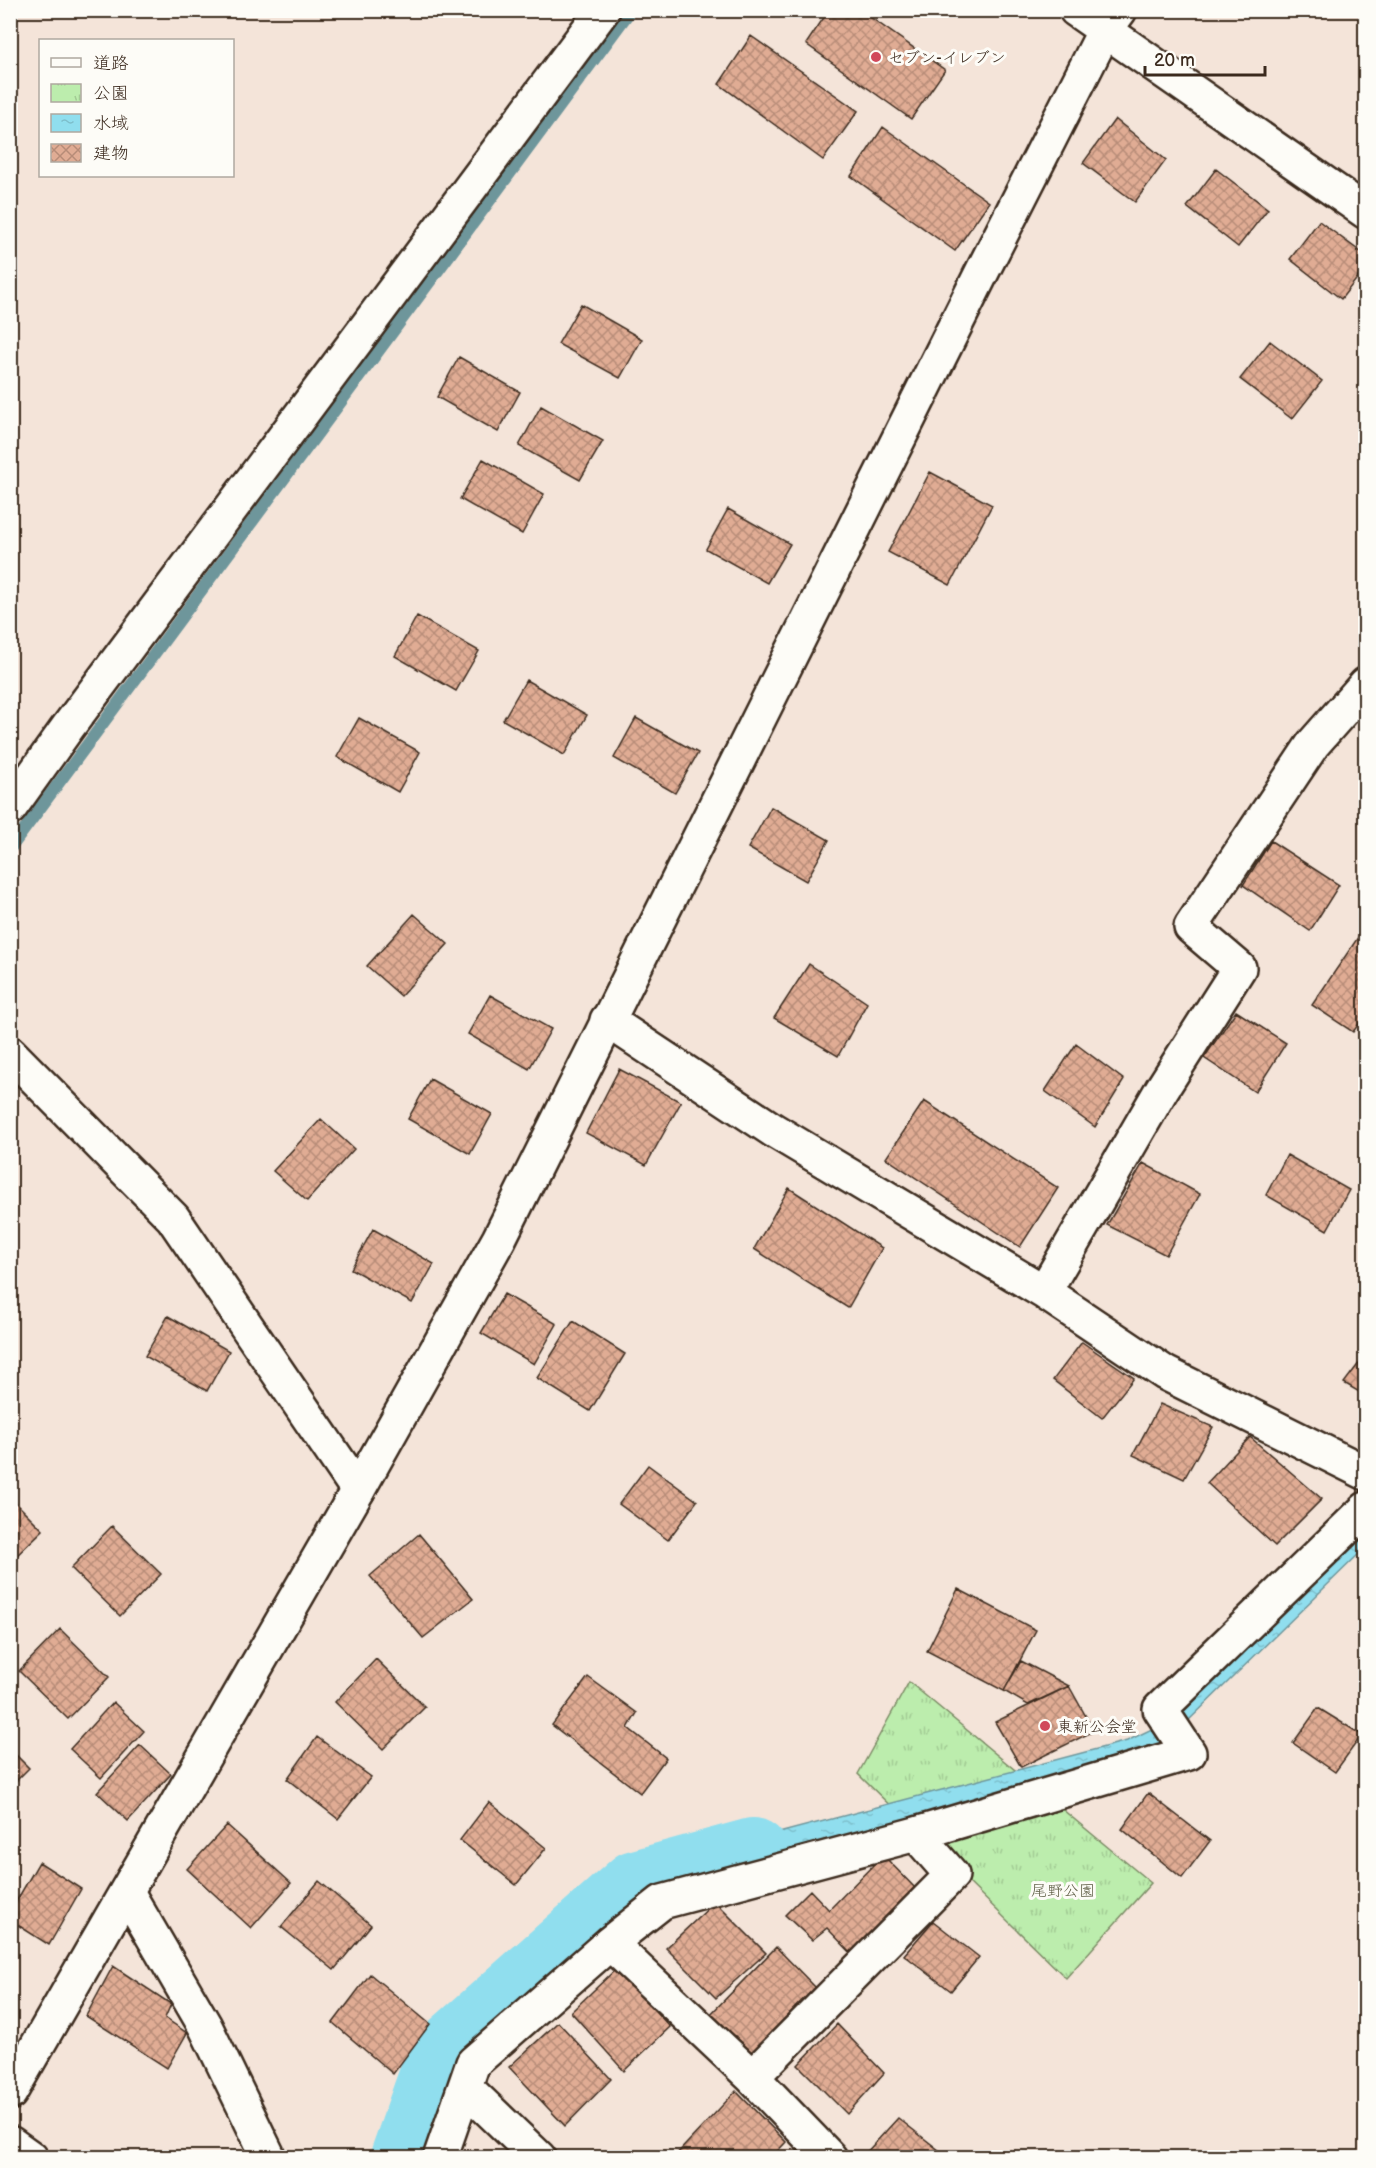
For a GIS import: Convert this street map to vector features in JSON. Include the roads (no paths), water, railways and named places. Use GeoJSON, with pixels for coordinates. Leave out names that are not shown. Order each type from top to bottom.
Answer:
{"type":"FeatureCollection","features":[{"type":"Feature","properties":{"kind":"street"},"geometry":{"type":"LineString","coordinates":[[10,807],[603,10]]}},
{"type":"Feature","properties":{"kind":"street"},"geometry":{"type":"LineString","coordinates":[[1076,10],[1112,20],[1365,212]]}},
{"type":"Feature","properties":{"kind":"street"},"geometry":{"type":"LineString","coordinates":[[10,2093],[358,1490],[499,1239],[607,1020],[1112,20]]}},
{"type":"Feature","properties":{"kind":"street"},"geometry":{"type":"LineString","coordinates":[[1044,1292],[1162,1089],[1239,968],[1191,927],[1313,744],[1365,684]]}},
{"type":"Feature","properties":{"kind":"street"},"geometry":{"type":"LineString","coordinates":[[607,1020],[773,1130],[1044,1292],[1165,1373],[1365,1473]]}},
{"type":"Feature","properties":{"kind":"street"},"geometry":{"type":"LineString","coordinates":[[10,1053],[173,1218],[358,1490]]}},
{"type":"Feature","properties":{"kind":"street"},"geometry":{"type":"LineString","coordinates":[[440,2157],[474,2063],[610,1943],[662,1902],[916,1834],[1189,1753],[1161,1709],[1365,1509]]}},
{"type":"Feature","properties":{"kind":"street"},"geometry":{"type":"LineString","coordinates":[[752,2077],[952,1875],[916,1834]]}},
{"type":"Feature","properties":{"kind":"street"},"geometry":{"type":"LineString","coordinates":[[127,1892],[205,2026],[269,2157]]}},
{"type":"Feature","properties":{"kind":"street"},"geometry":{"type":"LineString","coordinates":[[610,1943],[752,2077],[830,2157]]}},
{"type":"Feature","properties":{"kind":"street"},"geometry":{"type":"LineString","coordinates":[[466,2088],[539,2157]]}},
{"type":"Feature","properties":{"kind":"street"},"geometry":{"type":"LineString","coordinates":[[10,2143],[31,2157]]}},
{"type":"Feature","properties":{"kind":"water"},"geometry":{"type":"Polygon","coordinates":[[[1365,1532],[1365,1548],[1187,1722],[1153,1762],[663,1894],[654,1866],[1127,1741],[1177,1717],[1365,1532]]]}},
{"type":"Feature","properties":{"kind":"waterway"},"geometry":{"type":"LineString","coordinates":[[10,849],[631,10]]}},
{"type":"Feature","properties":{"kind":"waterway"},"geometry":{"type":"LineString","coordinates":[[406,2158],[441,2059],[636,1886],[753,1854]]}},
{"type":"Feature","properties":{"kind":"place","name":"セブン-イレブン"},"geometry":{"type":"Point","coordinates":[876,57]}},
{"type":"Feature","properties":{"kind":"place","name":"東新公会堂"},"geometry":{"type":"Point","coordinates":[1045,1726]}},
{"type":"Feature","properties":{"kind":"park label","name":"尾野公園"},"geometry":{"type":"Point","coordinates":[1063,1890]}}]}
